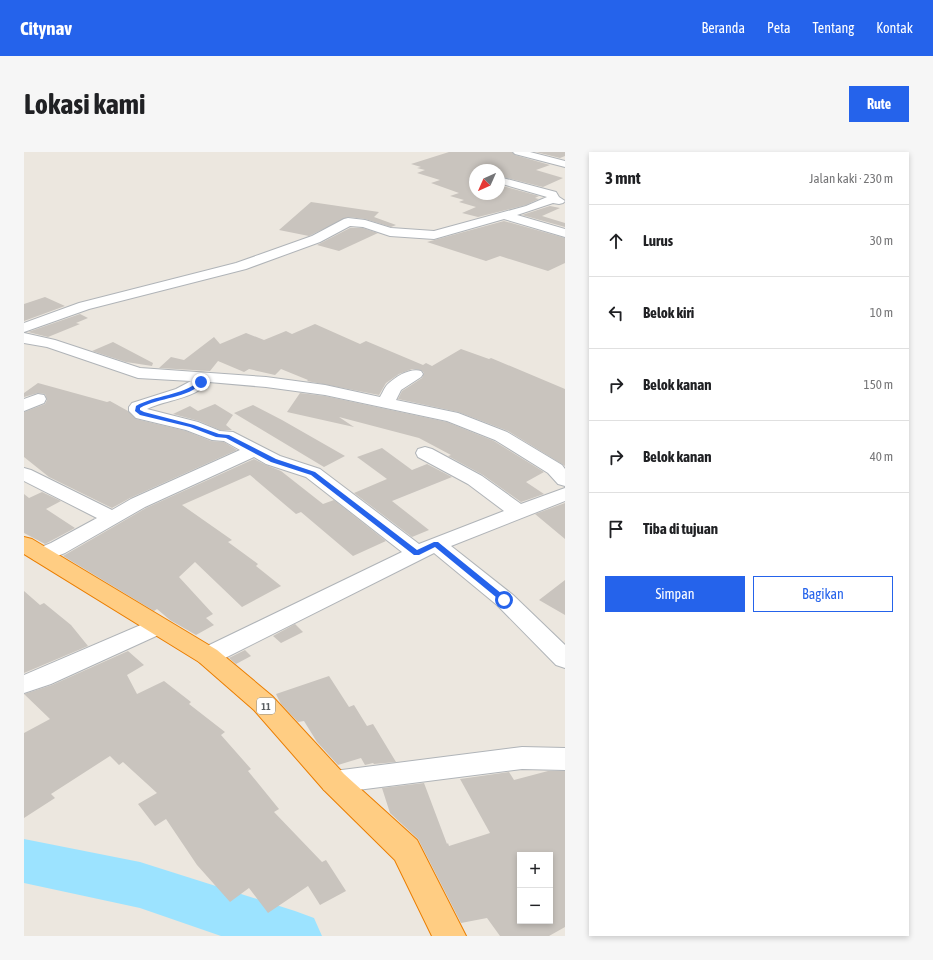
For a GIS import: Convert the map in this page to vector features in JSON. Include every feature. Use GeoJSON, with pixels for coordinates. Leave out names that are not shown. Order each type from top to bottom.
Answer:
{"type":"FeatureCollection","features":[{"type":"Feature","properties":{"kind":"highway","name":"11"},"geometry":{"type":"LineString","coordinates":[[33,550],[208,656],[263,703],[334,782],[406,850],[448,933]]}},
{"type":"Feature","properties":{"kind":"street"},"geometry":{"type":"LineString","coordinates":[[518,152],[565,164]]}},
{"type":"Feature","properties":{"kind":"street"},"geometry":{"type":"LineString","coordinates":[[505,182],[553,196],[565,203]]}},
{"type":"Feature","properties":{"kind":"street"},"geometry":{"type":"LineString","coordinates":[[24,328],[84,306],[242,266],[316,239],[348,222],[365,224],[390,232],[434,235],[530,208],[565,188]]}},
{"type":"Feature","properties":{"kind":"street"},"geometry":{"type":"LineString","coordinates":[[502,215],[565,233]]}},
{"type":"Feature","properties":{"kind":"street"},"geometry":{"type":"LineString","coordinates":[[24,338],[50,343],[138,373],[205,376],[325,390],[452,417],[501,436],[555,469],[565,480]]}},
{"type":"Feature","properties":{"kind":"street"},"geometry":{"type":"LineString","coordinates":[[386,402],[394,387],[415,374]]}},
{"type":"Feature","properties":{"kind":"street"},"geometry":{"type":"LineString","coordinates":[[205,376],[193,389],[146,403],[138,407],[138,411],[142,414],[192,426],[218,436],[227,436],[274,460],[313,473],[504,600],[565,659]]}},
{"type":"Feature","properties":{"kind":"street"},"geometry":{"type":"LineString","coordinates":[[33,550],[58,548],[138,503],[255,450]]}},
{"type":"Feature","properties":{"kind":"street"},"geometry":{"type":"LineString","coordinates":[[425,453],[475,480],[519,512]]}},
{"type":"Feature","properties":{"kind":"street"},"geometry":{"type":"LineString","coordinates":[[24,474],[111,517]]}},
{"type":"Feature","properties":{"kind":"street"},"geometry":{"type":"LineString","coordinates":[[208,656],[426,548],[565,494]]}},
{"type":"Feature","properties":{"kind":"street"},"geometry":{"type":"LineString","coordinates":[[24,684],[42,678],[157,626]]}},
{"type":"Feature","properties":{"kind":"street"},"geometry":{"type":"LineString","coordinates":[[334,782],[522,758],[565,759]]}},
{"type":"Feature","properties":{"kind":"building"},"geometry":{"type":"Polygon","coordinates":[[[449,152],[512,152],[515,155],[550,165],[536,170],[563,178],[543,187],[505,178],[505,164],[469,164],[469,200],[505,200],[505,187],[539,196],[535,198],[539,199],[526,205],[478,217],[462,213],[476,207],[459,202],[464,200],[450,196],[459,193],[431,183],[440,180],[417,173],[425,170],[417,168],[421,167],[411,164],[449,152]]]}},
{"type":"Feature","properties":{"kind":"building"},"geometry":{"type":"Polygon","coordinates":[[[536,152],[565,152],[565,156],[560,158],[536,152]]]}},
{"type":"Feature","properties":{"kind":"building"},"geometry":{"type":"Polygon","coordinates":[[[311,202],[379,212],[374,217],[396,225],[391,227],[365,219],[348,217],[309,236],[279,230],[311,202]]]}},
{"type":"Feature","properties":{"kind":"building"},"geometry":{"type":"Polygon","coordinates":[[[550,206],[560,208],[542,216],[565,223],[565,227],[522,215],[550,206]]]}},
{"type":"Feature","properties":{"kind":"building"},"geometry":{"type":"Polygon","coordinates":[[[504,221],[565,238],[565,263],[548,271],[500,256],[486,261],[427,242],[504,221]]]}},
{"type":"Feature","properties":{"kind":"building"},"geometry":{"type":"Polygon","coordinates":[[[350,228],[363,228],[378,233],[339,251],[317,245],[350,228]]]}},
{"type":"Feature","properties":{"kind":"building"},"geometry":{"type":"Polygon","coordinates":[[[45,297],[65,306],[24,321],[24,304],[45,297]]]}},
{"type":"Feature","properties":{"kind":"building"},"geometry":{"type":"Polygon","coordinates":[[[80,314],[88,318],[76,323],[80,324],[48,337],[28,332],[80,314]]]}},
{"type":"Feature","properties":{"kind":"building"},"geometry":{"type":"Polygon","coordinates":[[[315,324],[360,344],[366,341],[423,365],[426,363],[432,366],[461,349],[489,359],[491,358],[565,389],[565,466],[508,431],[458,412],[398,399],[402,391],[422,378],[424,373],[421,370],[412,369],[399,374],[386,383],[379,395],[307,381],[308,380],[281,369],[275,375],[249,369],[244,372],[218,361],[210,371],[159,368],[171,357],[184,360],[214,337],[220,344],[246,333],[264,340],[286,331],[292,334],[315,324]]]}},
{"type":"Feature","properties":{"kind":"building"},"geometry":{"type":"Polygon","coordinates":[[[113,342],[153,363],[152,366],[126,362],[92,351],[113,342]]]}},
{"type":"Feature","properties":{"kind":"building"},"geometry":{"type":"Polygon","coordinates":[[[38,383],[107,402],[110,401],[128,411],[136,419],[186,431],[211,441],[224,442],[237,450],[130,498],[112,508],[49,477],[24,457],[24,412],[45,404],[47,400],[45,394],[38,393],[24,397],[24,393],[38,383]]]}},
{"type":"Feature","properties":{"kind":"building"},"geometry":{"type":"Polygon","coordinates":[[[300,393],[325,396],[447,422],[494,441],[544,472],[526,482],[544,494],[521,502],[483,475],[448,456],[451,455],[419,438],[339,417],[354,427],[287,412],[300,393]]]}},
{"type":"Feature","properties":{"kind":"building"},"geometry":{"type":"Polygon","coordinates":[[[215,404],[233,415],[226,425],[232,430],[220,430],[199,421],[173,414],[190,406],[198,411],[215,404]]]}},
{"type":"Feature","properties":{"kind":"building"},"geometry":{"type":"Polygon","coordinates":[[[253,405],[345,456],[324,467],[234,413],[253,405]]]}},
{"type":"Feature","properties":{"kind":"building"},"geometry":{"type":"Polygon","coordinates":[[[382,448],[412,470],[427,464],[452,477],[392,501],[429,530],[412,537],[354,493],[387,479],[357,457],[382,448]]]}},
{"type":"Feature","properties":{"kind":"building"},"geometry":{"type":"Polygon","coordinates":[[[254,459],[281,471],[323,504],[334,500],[386,541],[353,556],[301,512],[296,514],[250,475],[182,505],[232,540],[228,542],[258,564],[256,566],[281,586],[242,607],[195,562],[179,577],[213,614],[206,618],[214,625],[196,635],[170,620],[157,609],[154,611],[63,556],[146,508],[254,459]]]}},
{"type":"Feature","properties":{"kind":"building"},"geometry":{"type":"Polygon","coordinates":[[[42,492],[61,501],[46,509],[75,528],[45,544],[24,533],[24,494],[29,498],[42,492]]]}},
{"type":"Feature","properties":{"kind":"building"},"geometry":{"type":"Polygon","coordinates":[[[565,503],[565,539],[535,514],[565,503]]]}},
{"type":"Feature","properties":{"kind":"building"},"geometry":{"type":"Polygon","coordinates":[[[565,580],[565,615],[539,600],[565,580]]]}},
{"type":"Feature","properties":{"kind":"building"},"geometry":{"type":"Polygon","coordinates":[[[24,591],[40,605],[44,603],[71,625],[88,646],[24,673],[24,591]]]}},
{"type":"Feature","properties":{"kind":"building"},"geometry":{"type":"Polygon","coordinates":[[[295,624],[303,632],[281,643],[273,636],[295,624]]]}},
{"type":"Feature","properties":{"kind":"building"},"geometry":{"type":"Polygon","coordinates":[[[245,650],[251,656],[236,664],[229,658],[245,650]]]}},
{"type":"Feature","properties":{"kind":"building"},"geometry":{"type":"Polygon","coordinates":[[[128,651],[144,665],[127,675],[137,694],[164,681],[191,702],[189,704],[225,732],[221,735],[251,769],[248,771],[279,809],[274,812],[322,862],[326,860],[346,891],[320,905],[308,886],[268,913],[249,888],[230,902],[197,865],[166,819],[155,826],[138,804],[157,793],[123,762],[119,765],[110,756],[51,794],[55,798],[24,818],[24,733],[50,719],[24,694],[52,685],[128,651]]]}},
{"type":"Feature","properties":{"kind":"building"},"geometry":{"type":"Polygon","coordinates":[[[329,676],[349,707],[354,705],[367,726],[373,724],[396,762],[373,763],[365,765],[361,758],[338,765],[317,742],[304,721],[298,722],[281,704],[276,694],[329,676]]]}},
{"type":"Feature","properties":{"kind":"building"},"geometry":{"type":"Polygon","coordinates":[[[548,771],[565,771],[565,927],[549,936],[500,936],[487,918],[461,923],[418,839],[390,813],[382,788],[424,783],[449,846],[490,833],[460,779],[509,772],[514,780],[548,771]]]}},
{"type":"Feature","properties":{"kind":"waterway"},"geometry":{"type":"LineString","coordinates":[[24,861],[140,885],[295,936]]}},
{"type":"Feature","properties":{"kind":"route"},"geometry":{"type":"LineString","coordinates":[[201,382],[193,389],[146,403],[138,407],[138,411],[142,414],[192,426],[218,436],[227,436],[262,455],[313,473],[417,553],[436,544],[504,600]]}}]}
